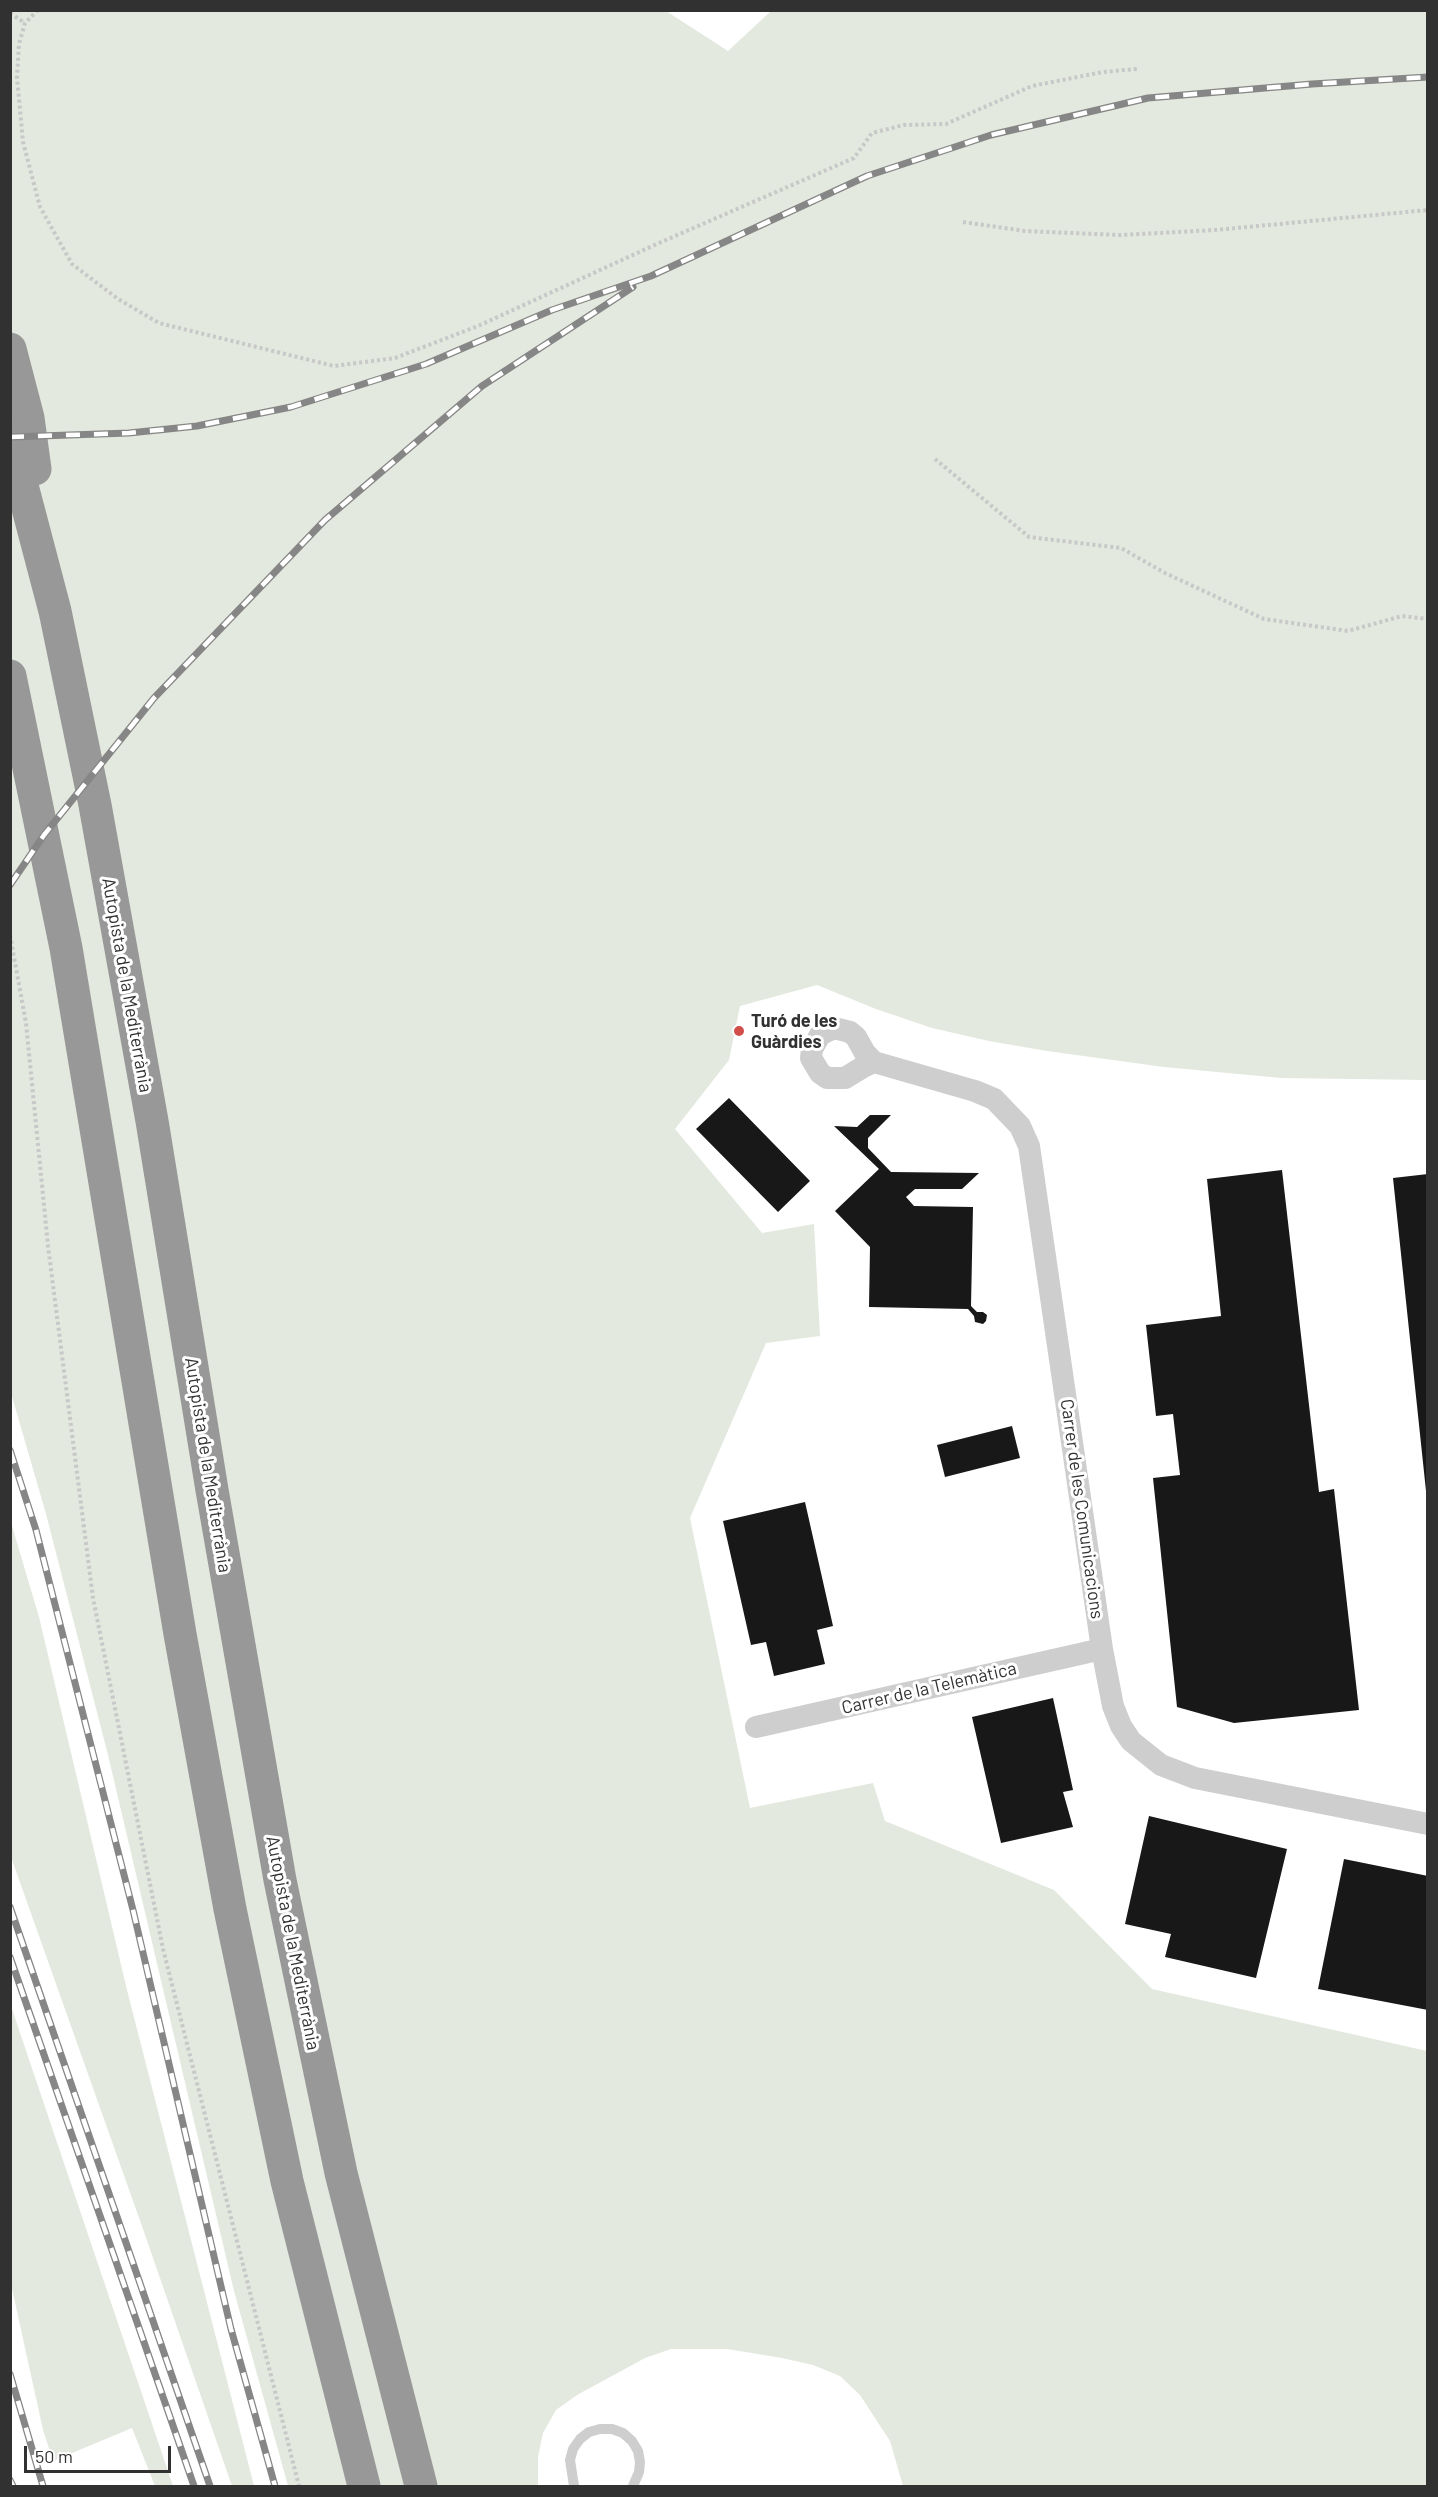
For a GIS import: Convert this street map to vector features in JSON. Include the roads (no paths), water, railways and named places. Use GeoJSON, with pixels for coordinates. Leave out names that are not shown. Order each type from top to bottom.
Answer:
{"type":"FeatureCollection","features":[{"type":"Feature","properties":{"kind":"highway"},"geometry":{"type":"LineString","coordinates":[[10,349],[28,418],[55,610]]}},
{"type":"Feature","properties":{"kind":"highway","name":"Autopista de la Mediterrània"},"geometry":{"type":"LineString","coordinates":[[10,440],[55,610],[95,805],[152,1121],[218,1525],[280,1881],[341,2173],[421,2487]]}},
{"type":"Feature","properties":{"kind":"highway"},"geometry":{"type":"LineString","coordinates":[[10,676],[66,948],[180,1634],[230,1909],[287,2181],[364,2487]]}},
{"type":"Feature","properties":{"kind":"street","name":"Carrer de les Comunicacions"},"geometry":{"type":"LineString","coordinates":[[874,1062],[975,1090],[994,1099],[1020,1126],[1029,1146],[1101,1649],[1113,1706],[1121,1726],[1131,1741],[1161,1765],[1195,1778],[1428,1824]]}},
{"type":"Feature","properties":{"kind":"street","name":"Carrer de la Telemàtica"},"geometry":{"type":"LineString","coordinates":[[756,1727],[1101,1649]]}},
{"type":"Feature","properties":{"kind":"lane"},"geometry":{"type":"LineString","coordinates":[[574,2487],[570,2460],[573,2449],[589,2432],[612,2429],[632,2440],[638,2451],[640,2462],[633,2487]]}},
{"type":"Feature","properties":{"kind":"railway"},"geometry":{"type":"LineString","coordinates":[[10,437],[129,433],[197,426],[291,407],[426,364],[552,310],[651,276],[867,176],[991,135],[1148,98],[1428,77]]}},
{"type":"Feature","properties":{"kind":"railway"},"geometry":{"type":"LineString","coordinates":[[10,885],[44,835],[154,698],[325,520],[482,386],[633,287]]}},
{"type":"Feature","properties":{"kind":"railway"},"geometry":{"type":"LineString","coordinates":[[10,1450],[36,1530],[133,1910],[231,2329],[275,2486]]}},
{"type":"Feature","properties":{"kind":"railway"},"geometry":{"type":"LineString","coordinates":[[10,1907],[210,2486]]}},
{"type":"Feature","properties":{"kind":"railway"},"geometry":{"type":"LineString","coordinates":[[10,1957],[194,2486]]}},
{"type":"Feature","properties":{"kind":"railway"},"geometry":{"type":"LineString","coordinates":[[10,2374],[43,2486]]}},
{"type":"Feature","properties":{"kind":"railway"},"geometry":{"type":"LineString","coordinates":[[10,2480],[13,2486]]}},
{"type":"Feature","properties":{"kind":"place","name":"Turó de les Guàrdies"},"geometry":{"type":"Point","coordinates":[739,1031]}}]}
